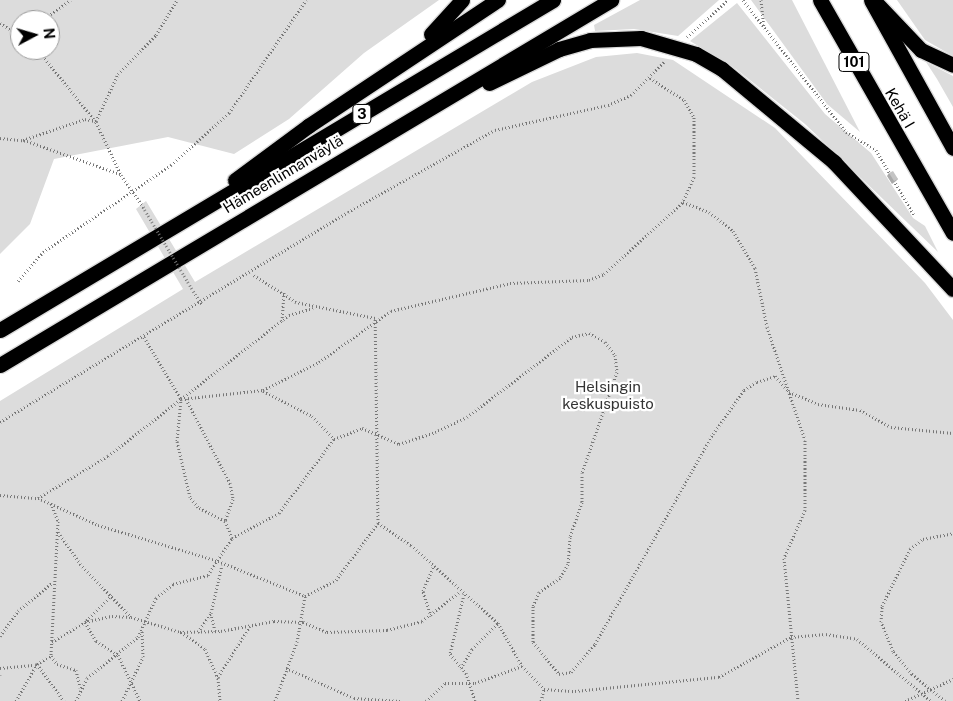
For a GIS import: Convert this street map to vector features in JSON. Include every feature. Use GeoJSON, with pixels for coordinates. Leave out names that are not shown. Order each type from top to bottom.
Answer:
{"type":"FeatureCollection","features":[{"type":"Feature","properties":{"kind":"highway"},"geometry":{"type":"LineString","coordinates":[[376,79],[447,20],[462,0]]}},
{"type":"Feature","properties":{"kind":"highway"},"geometry":{"type":"LineString","coordinates":[[170,229],[376,79],[498,0]]}},
{"type":"Feature","properties":{"kind":"highway","name":"Hämeenlinnanväylä"},"geometry":{"type":"LineString","coordinates":[[0,330],[553,0]]}},
{"type":"Feature","properties":{"kind":"highway","name":"Hämeenlinnanväylä"},"geometry":{"type":"LineString","coordinates":[[0,364],[611,0]]}},
{"type":"Feature","properties":{"kind":"highway","name":"Kehä I"},"geometry":{"type":"LineString","coordinates":[[820,0],[953,233]]}},
{"type":"Feature","properties":{"kind":"highway"},"geometry":{"type":"LineString","coordinates":[[872,0],[921,50],[953,66]]}},
{"type":"Feature","properties":{"kind":"highway","name":"Kehä I"},"geometry":{"type":"LineString","coordinates":[[872,0],[953,148]]}},
{"type":"Feature","properties":{"kind":"highway"},"geometry":{"type":"LineString","coordinates":[[402,125],[559,50],[618,38],[667,42],[722,69],[834,162],[953,289]]}},
{"type":"Feature","properties":{"kind":"path"},"geometry":{"type":"LineString","coordinates":[[56,10],[71,0]]}},
{"type":"Feature","properties":{"kind":"path"},"geometry":{"type":"LineString","coordinates":[[96,122],[118,74],[156,35],[177,0]]}},
{"type":"Feature","properties":{"kind":"path"},"geometry":{"type":"LineString","coordinates":[[18,281],[42,252],[133,188],[171,165],[229,114],[306,0]]}},
{"type":"Feature","properties":{"kind":"path"},"geometry":{"type":"LineString","coordinates":[[685,39],[728,0]]}},
{"type":"Feature","properties":{"kind":"path"},"geometry":{"type":"LineString","coordinates":[[743,0],[846,132],[876,150],[914,215]]}},
{"type":"Feature","properties":{"kind":"path"},"geometry":{"type":"LineString","coordinates":[[761,0],[764,28]]}},
{"type":"Feature","properties":{"kind":"path"},"geometry":{"type":"LineString","coordinates":[[0,422],[495,130],[608,105],[631,95],[672,54]]}},
{"type":"Feature","properties":{"kind":"path"},"geometry":{"type":"LineString","coordinates":[[46,60],[96,122],[121,175],[133,188],[202,304]]}},
{"type":"Feature","properties":{"kind":"path"},"geometry":{"type":"LineString","coordinates":[[181,399],[263,390],[319,362],[375,318],[407,306],[510,283],[589,280],[620,263],[684,202],[694,177],[694,117],[684,100],[650,78]]}},
{"type":"Feature","properties":{"kind":"path"},"geometry":{"type":"LineString","coordinates":[[22,140],[84,119],[96,122]]}},
{"type":"Feature","properties":{"kind":"path"},"geometry":{"type":"LineString","coordinates":[[0,138],[22,140],[121,175]]}},
{"type":"Feature","properties":{"kind":"path"},"geometry":{"type":"LineString","coordinates":[[684,202],[709,212],[733,232],[755,268],[767,327],[805,440],[808,468],[805,510],[784,558],[798,701]]}},
{"type":"Feature","properties":{"kind":"path"},"geometry":{"type":"LineString","coordinates":[[251,273],[284,291],[296,302],[375,318]]}},
{"type":"Feature","properties":{"kind":"path"},"geometry":{"type":"LineString","coordinates":[[281,322],[284,291]]}},
{"type":"Feature","properties":{"kind":"path"},"geometry":{"type":"LineString","coordinates":[[38,498],[108,456],[281,322],[316,307]]}},
{"type":"Feature","properties":{"kind":"path"},"geometry":{"type":"LineString","coordinates":[[0,494],[38,498],[50,502],[98,525],[218,561],[222,565],[305,596],[336,580],[378,523],[379,436],[375,318]]}},
{"type":"Feature","properties":{"kind":"path"},"geometry":{"type":"LineString","coordinates":[[80,688],[118,655],[142,630],[156,598],[174,584],[208,575],[232,538],[279,513],[334,439],[362,428],[399,444],[455,423],[514,378],[541,364],[572,337],[589,334],[611,348],[617,363],[615,382],[582,473],[582,502],[570,537],[568,564],[560,578],[539,592],[532,606],[532,642],[553,673],[565,674],[595,644],[713,434],[744,390],[774,376],[789,392],[818,404],[860,410],[891,426],[953,432]]}},
{"type":"Feature","properties":{"kind":"path"},"geometry":{"type":"LineString","coordinates":[[144,337],[181,399],[177,441],[190,497],[198,507],[225,522],[232,538]]}},
{"type":"Feature","properties":{"kind":"path"},"geometry":{"type":"LineString","coordinates":[[263,390],[312,416],[334,439]]}},
{"type":"Feature","properties":{"kind":"path"},"geometry":{"type":"LineString","coordinates":[[186,399],[230,482],[233,500],[225,522]]}},
{"type":"Feature","properties":{"kind":"path"},"geometry":{"type":"LineString","coordinates":[[50,502],[58,532],[58,563],[52,582],[51,656],[57,664],[76,670],[80,688],[76,701]]}},
{"type":"Feature","properties":{"kind":"path"},"geometry":{"type":"LineString","coordinates":[[378,523],[498,623],[522,666],[544,689],[575,691],[719,677],[791,637],[826,634],[857,639],[931,701]]}},
{"type":"Feature","properties":{"kind":"path"},"geometry":{"type":"LineString","coordinates":[[58,532],[80,564],[112,595],[131,617],[145,623],[180,632],[215,631],[250,625],[303,622],[327,632],[387,630],[430,616],[463,592]]}},
{"type":"Feature","properties":{"kind":"path"},"geometry":{"type":"LineString","coordinates":[[945,701],[928,691],[894,650],[881,622],[882,606],[910,550],[923,539],[953,533]]}},
{"type":"Feature","properties":{"kind":"path"},"geometry":{"type":"LineString","coordinates":[[198,632],[211,613],[222,565]]}},
{"type":"Feature","properties":{"kind":"path"},"geometry":{"type":"LineString","coordinates":[[430,616],[423,590],[433,567]]}},
{"type":"Feature","properties":{"kind":"path"},"geometry":{"type":"LineString","coordinates":[[0,636],[18,611],[52,582]]}},
{"type":"Feature","properties":{"kind":"path"},"geometry":{"type":"LineString","coordinates":[[463,592],[450,654],[470,684],[475,701]]}},
{"type":"Feature","properties":{"kind":"path"},"geometry":{"type":"LineString","coordinates":[[52,642],[85,622],[112,595]]}},
{"type":"Feature","properties":{"kind":"path"},"geometry":{"type":"LineString","coordinates":[[275,701],[303,622],[305,596]]}},
{"type":"Feature","properties":{"kind":"path"},"geometry":{"type":"LineString","coordinates":[[211,613],[215,631]]}},
{"type":"Feature","properties":{"kind":"path"},"geometry":{"type":"LineString","coordinates":[[85,622],[131,617]]}},
{"type":"Feature","properties":{"kind":"path"},"geometry":{"type":"LineString","coordinates":[[85,622],[96,641],[118,655],[140,701]]}},
{"type":"Feature","properties":{"kind":"path"},"geometry":{"type":"LineString","coordinates":[[461,668],[472,649],[498,623]]}},
{"type":"Feature","properties":{"kind":"path"},"geometry":{"type":"LineString","coordinates":[[218,678],[250,625]]}},
{"type":"Feature","properties":{"kind":"path"},"geometry":{"type":"LineString","coordinates":[[122,701],[143,657],[142,630]]}},
{"type":"Feature","properties":{"kind":"path"},"geometry":{"type":"LineString","coordinates":[[180,632],[206,649],[218,678],[220,701]]}},
{"type":"Feature","properties":{"kind":"path"},"geometry":{"type":"LineString","coordinates":[[0,668],[36,665],[51,656]]}},
{"type":"Feature","properties":{"kind":"path"},"geometry":{"type":"LineString","coordinates":[[16,701],[36,665]]}},
{"type":"Feature","properties":{"kind":"path"},"geometry":{"type":"LineString","coordinates":[[36,665],[64,701]]}},
{"type":"Feature","properties":{"kind":"path"},"geometry":{"type":"LineString","coordinates":[[426,701],[445,683],[470,684],[522,666]]}},
{"type":"Feature","properties":{"kind":"path"},"geometry":{"type":"LineString","coordinates":[[286,668],[362,700],[400,701]]}},
{"type":"Feature","properties":{"kind":"path"},"geometry":{"type":"LineString","coordinates":[[905,701],[953,679]]}},
{"type":"Feature","properties":{"kind":"path"},"geometry":{"type":"LineString","coordinates":[[541,701],[544,689]]}},
{"type":"Feature","properties":{"kind":"green space"},"geometry":{"type":"Polygon","coordinates":[[[0,0],[439,0],[364,53],[289,119],[234,154],[168,137],[54,159],[30,224],[0,254],[0,0]]]}},
{"type":"Feature","properties":{"kind":"green space"},"geometry":{"type":"Polygon","coordinates":[[[640,0],[719,0],[678,36],[634,29],[595,31],[594,25],[640,0]]]}},
{"type":"Feature","properties":{"kind":"green space"},"geometry":{"type":"Polygon","coordinates":[[[751,0],[792,0],[860,132],[827,104],[751,0]]]}},
{"type":"Feature","properties":{"kind":"green space"},"geometry":{"type":"Polygon","coordinates":[[[897,0],[953,0],[953,56],[925,40],[897,0]]]}},
{"type":"Feature","properties":{"kind":"green space"},"geometry":{"type":"Polygon","coordinates":[[[737,3],[825,114],[871,153],[913,218],[925,226],[938,252],[805,124],[736,69],[690,41],[737,3]]]}},
{"type":"Feature","properties":{"kind":"green space","name":"Helsingin keskuspuisto"},"geometry":{"type":"Polygon","coordinates":[[[637,53],[673,60],[775,128],[925,283],[953,320],[953,701],[0,701],[0,401],[183,289],[136,209],[146,201],[195,282],[532,82],[596,57],[637,53]]]}},
{"type":"Feature","properties":{"kind":"green space"},"geometry":{"type":"Polygon","coordinates":[[[926,62],[953,76],[953,107],[937,79],[926,62]]]}},
{"type":"Feature","properties":{"kind":"building"},"geometry":{"type":"Polygon","coordinates":[[[893,171],[898,179],[894,181],[889,173],[893,171]]]}}]}
